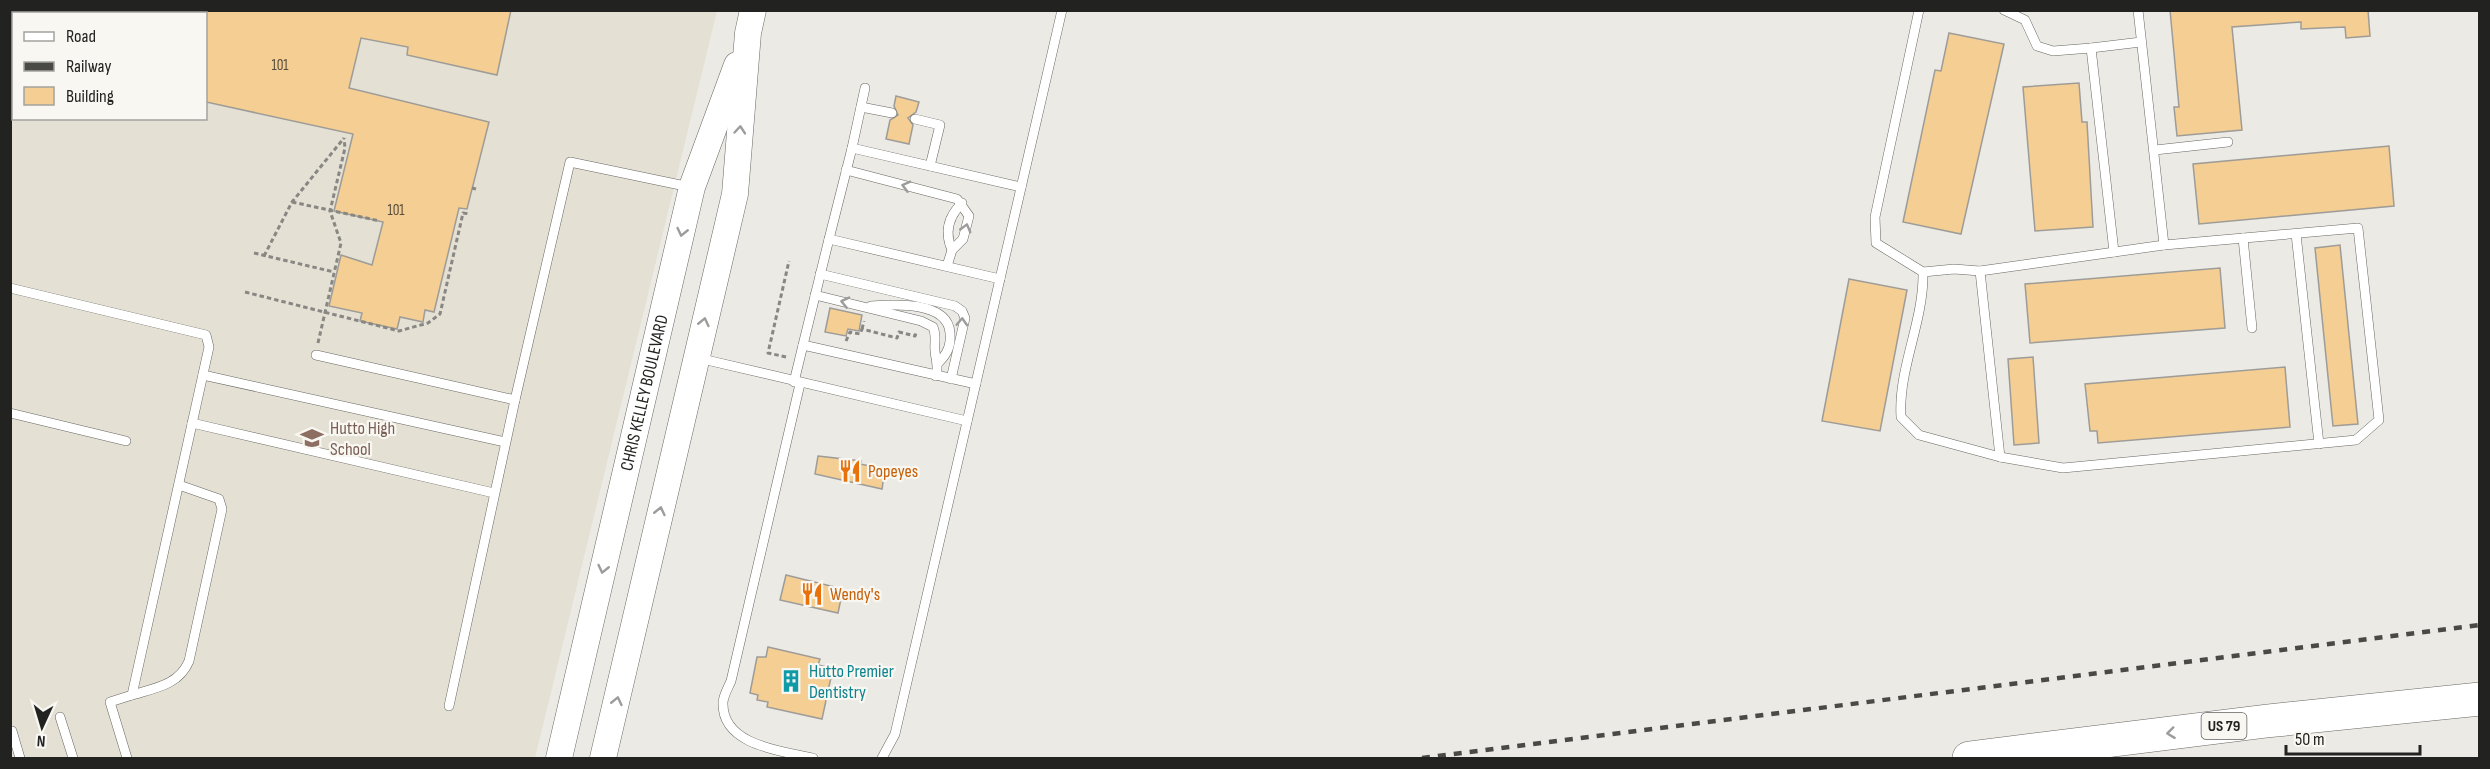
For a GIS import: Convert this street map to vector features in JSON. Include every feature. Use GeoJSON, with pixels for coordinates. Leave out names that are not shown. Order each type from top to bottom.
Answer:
{"type":"FeatureCollection","features":[{"type":"Feature","properties":{"kind":"highway"},"geometry":{"type":"LineString","coordinates":[[2267,721],[2317,701],[2480,681]]}},
{"type":"Feature","properties":{"kind":"highway","name":"US 79"},"geometry":{"type":"LineString","coordinates":[[1969,759],[2267,721],[2480,699]]}},
{"type":"Feature","properties":{"kind":"main road","name":"CHRIS KELLEY BOULEVARD"},"geometry":{"type":"LineString","coordinates":[[559,759],[692,187],[751,22]]}},
{"type":"Feature","properties":{"kind":"main road","name":"CHRIS KELLEY BOULEVARD"},"geometry":{"type":"LineString","coordinates":[[603,759],[735,194],[751,22]]}},
{"type":"Feature","properties":{"kind":"lane"},"geometry":{"type":"LineString","coordinates":[[1920,10],[1875,217],[1876,243],[1923,272],[1954,269],[1980,272],[2164,245],[2358,228],[2379,420],[2356,440],[2062,468],[2000,457],[1919,435],[1901,417],[1900,392],[1923,298],[1923,272]]}},
{"type":"Feature","properties":{"kind":"lane"},"geometry":{"type":"LineString","coordinates":[[2004,10],[2025,20],[2037,46],[2053,51],[2141,42]]}},
{"type":"Feature","properties":{"kind":"lane"},"geometry":{"type":"LineString","coordinates":[[2138,10],[2164,245]]}},
{"type":"Feature","properties":{"kind":"lane"},"geometry":{"type":"LineString","coordinates":[[882,759],[895,734],[1060,11]]}},
{"type":"Feature","properties":{"kind":"lane"},"geometry":{"type":"LineString","coordinates":[[2091,48],[2114,252]]}},
{"type":"Feature","properties":{"kind":"lane"},"geometry":{"type":"LineString","coordinates":[[813,759],[755,744],[737,734],[726,719],[723,702],[739,647],[797,383],[803,345],[865,88]]}},
{"type":"Feature","properties":{"kind":"lane"},"geometry":{"type":"LineString","coordinates":[[861,107],[892,113]]}},
{"type":"Feature","properties":{"kind":"lane"},"geometry":{"type":"LineString","coordinates":[[915,119],[940,124],[930,166]]}},
{"type":"Feature","properties":{"kind":"lane"},"geometry":{"type":"LineString","coordinates":[[2155,150],[2228,142]]}},
{"type":"Feature","properties":{"kind":"lane"},"geometry":{"type":"LineString","coordinates":[[852,148],[1021,187]]}},
{"type":"Feature","properties":{"kind":"lane"},"geometry":{"type":"LineString","coordinates":[[449,706],[505,442],[570,162],[692,187]]}},
{"type":"Feature","properties":{"kind":"lane"},"geometry":{"type":"LineString","coordinates":[[846,170],[957,199],[962,203],[969,216],[963,239],[952,249],[948,266]]}},
{"type":"Feature","properties":{"kind":"lane"},"geometry":{"type":"LineString","coordinates":[[952,249],[946,237],[952,213],[962,203]]}},
{"type":"Feature","properties":{"kind":"lane"},"geometry":{"type":"LineString","coordinates":[[2296,234],[2319,444]]}},
{"type":"Feature","properties":{"kind":"lane"},"geometry":{"type":"LineString","coordinates":[[2243,238],[2252,328]]}},
{"type":"Feature","properties":{"kind":"lane"},"geometry":{"type":"LineString","coordinates":[[829,239],[1000,279]]}},
{"type":"Feature","properties":{"kind":"lane"},"geometry":{"type":"LineString","coordinates":[[1980,272],[2000,457]]}},
{"type":"Feature","properties":{"kind":"lane"},"geometry":{"type":"LineString","coordinates":[[820,274],[955,306],[962,311],[964,318],[951,379]]}},
{"type":"Feature","properties":{"kind":"lane"},"geometry":{"type":"LineString","coordinates":[[10,288],[207,334],[209,347],[132,695]]}},
{"type":"Feature","properties":{"kind":"lane"},"geometry":{"type":"LineString","coordinates":[[815,295],[921,321],[933,327],[937,338],[935,351],[939,362]]}},
{"type":"Feature","properties":{"kind":"lane"},"geometry":{"type":"LineString","coordinates":[[865,309],[900,303],[941,314],[950,324],[951,340],[947,354],[939,362],[936,375]]}},
{"type":"Feature","properties":{"kind":"lane"},"geometry":{"type":"LineString","coordinates":[[803,345],[975,384]]}},
{"type":"Feature","properties":{"kind":"lane"},"geometry":{"type":"LineString","coordinates":[[316,355],[515,400]]}},
{"type":"Feature","properties":{"kind":"lane"},"geometry":{"type":"LineString","coordinates":[[696,357],[797,383],[967,420]]}},
{"type":"Feature","properties":{"kind":"lane"},"geometry":{"type":"LineString","coordinates":[[203,375],[505,442]]}},
{"type":"Feature","properties":{"kind":"lane"},"geometry":{"type":"LineString","coordinates":[[10,413],[126,441]]}},
{"type":"Feature","properties":{"kind":"lane"},"geometry":{"type":"LineString","coordinates":[[192,423],[494,493]]}},
{"type":"Feature","properties":{"kind":"lane"},"geometry":{"type":"LineString","coordinates":[[127,759],[110,702],[174,682],[185,671],[222,509],[219,499],[178,485]]}},
{"type":"Feature","properties":{"kind":"lane"},"geometry":{"type":"LineString","coordinates":[[60,717],[73,759]]}},
{"type":"Feature","properties":{"kind":"lane"},"geometry":{"type":"LineString","coordinates":[[12,731],[20,759]]}},
{"type":"Feature","properties":{"kind":"path"},"geometry":{"type":"LineString","coordinates":[[264,255],[292,202],[344,138],[345,148],[330,211],[341,243],[316,355]]}},
{"type":"Feature","properties":{"kind":"path"},"geometry":{"type":"LineString","coordinates":[[292,202],[380,221]]}},
{"type":"Feature","properties":{"kind":"path"},"geometry":{"type":"LineString","coordinates":[[245,292],[399,330],[428,323],[440,314],[463,213],[470,214]]}},
{"type":"Feature","properties":{"kind":"path"},"geometry":{"type":"LineString","coordinates":[[254,253],[334,272]]}},
{"type":"Feature","properties":{"kind":"path"},"geometry":{"type":"LineString","coordinates":[[786,357],[768,353],[789,261]]}},
{"type":"Feature","properties":{"kind":"path"},"geometry":{"type":"LineString","coordinates":[[837,339],[848,341],[849,332],[860,334],[865,309]]}},
{"type":"Feature","properties":{"kind":"path"},"geometry":{"type":"LineString","coordinates":[[862,329],[897,338],[899,332],[915,336],[918,327]]}},
{"type":"Feature","properties":{"kind":"shaded area","name":"Hutto High School"},"geometry":{"type":"Polygon","coordinates":[[[10,11],[717,11],[535,758],[11,758],[10,11]]]}},
{"type":"Feature","properties":{"kind":"building"},"geometry":{"type":"Polygon","coordinates":[[[206,10],[511,10],[497,75],[407,55],[408,47],[361,38],[349,88],[489,122],[467,209],[459,208],[434,312],[425,310],[423,322],[400,317],[397,329],[360,321],[362,313],[329,306],[341,255],[372,265],[383,222],[334,211],[353,134],[207,102],[206,10]]]}},
{"type":"Feature","properties":{"kind":"building"},"geometry":{"type":"Polygon","coordinates":[[[2170,10],[2368,10],[2370,36],[2346,38],[2345,27],[2301,29],[2301,22],[2232,27],[2242,130],[2177,136],[2174,107],[2179,107],[2170,10]]]}},
{"type":"Feature","properties":{"kind":"building"},"geometry":{"type":"Polygon","coordinates":[[[1949,33],[2004,44],[1961,234],[1903,222],[1935,70],[1941,71],[1949,33]]]}},
{"type":"Feature","properties":{"kind":"building"},"geometry":{"type":"Polygon","coordinates":[[[2079,83],[2082,122],[2087,122],[2093,227],[2035,231],[2023,87],[2079,83]]]}},
{"type":"Feature","properties":{"kind":"building"},"geometry":{"type":"Polygon","coordinates":[[[896,96],[919,102],[916,112],[908,118],[913,125],[909,144],[886,139],[890,120],[898,115],[894,106],[896,96]]]}},
{"type":"Feature","properties":{"kind":"building"},"geometry":{"type":"Polygon","coordinates":[[[2389,146],[2394,206],[2199,224],[2193,164],[2389,146]]]}},
{"type":"Feature","properties":{"kind":"building"},"geometry":{"type":"Polygon","coordinates":[[[2340,245],[2358,424],[2333,426],[2315,248],[2340,245]]]}},
{"type":"Feature","properties":{"kind":"building"},"geometry":{"type":"Polygon","coordinates":[[[2220,268],[2225,328],[2030,343],[2025,284],[2220,268]]]}},
{"type":"Feature","properties":{"kind":"building"},"geometry":{"type":"Polygon","coordinates":[[[1849,279],[1907,290],[1880,431],[1822,421],[1849,279]]]}},
{"type":"Feature","properties":{"kind":"building"},"geometry":{"type":"Polygon","coordinates":[[[830,308],[862,315],[859,331],[848,329],[846,336],[825,332],[830,308]]]}},
{"type":"Feature","properties":{"kind":"building"},"geometry":{"type":"Polygon","coordinates":[[[2033,357],[2039,443],[2014,445],[2008,359],[2033,357]]]}},
{"type":"Feature","properties":{"kind":"building"},"geometry":{"type":"Polygon","coordinates":[[[2285,367],[2290,427],[2098,443],[2097,431],[2090,431],[2085,384],[2285,367]]]}},
{"type":"Feature","properties":{"kind":"building","name":"Popeyes"},"geometry":{"type":"Polygon","coordinates":[[[818,456],[861,461],[860,464],[885,469],[882,489],[815,474],[818,456]]]}},
{"type":"Feature","properties":{"kind":"building","name":"Wendy's"},"geometry":{"type":"Polygon","coordinates":[[[786,575],[843,589],[838,613],[780,600],[786,575]]]}},
{"type":"Feature","properties":{"kind":"building","name":"Hutto Premier Dentistry"},"geometry":{"type":"Polygon","coordinates":[[[768,647],[820,659],[818,665],[833,668],[822,719],[767,707],[768,702],[757,700],[758,695],[750,693],[757,657],[766,657],[768,647]]]}},
{"type":"Feature","properties":{"kind":"railway"},"geometry":{"type":"LineString","coordinates":[[1422,758],[2480,625]]}},
{"type":"Feature","properties":{"kind":"place","name":"Hutto High School"},"geometry":{"type":"Point","coordinates":[312,438]}},
{"type":"Feature","properties":{"kind":"place","name":"Popeyes"},"geometry":{"type":"Point","coordinates":[850,471]}},
{"type":"Feature","properties":{"kind":"place","name":"Wendy's"},"geometry":{"type":"Point","coordinates":[812,594]}},
{"type":"Feature","properties":{"kind":"place","name":"Hutto Premier Dentistry"},"geometry":{"type":"Point","coordinates":[791,681]}}]}
